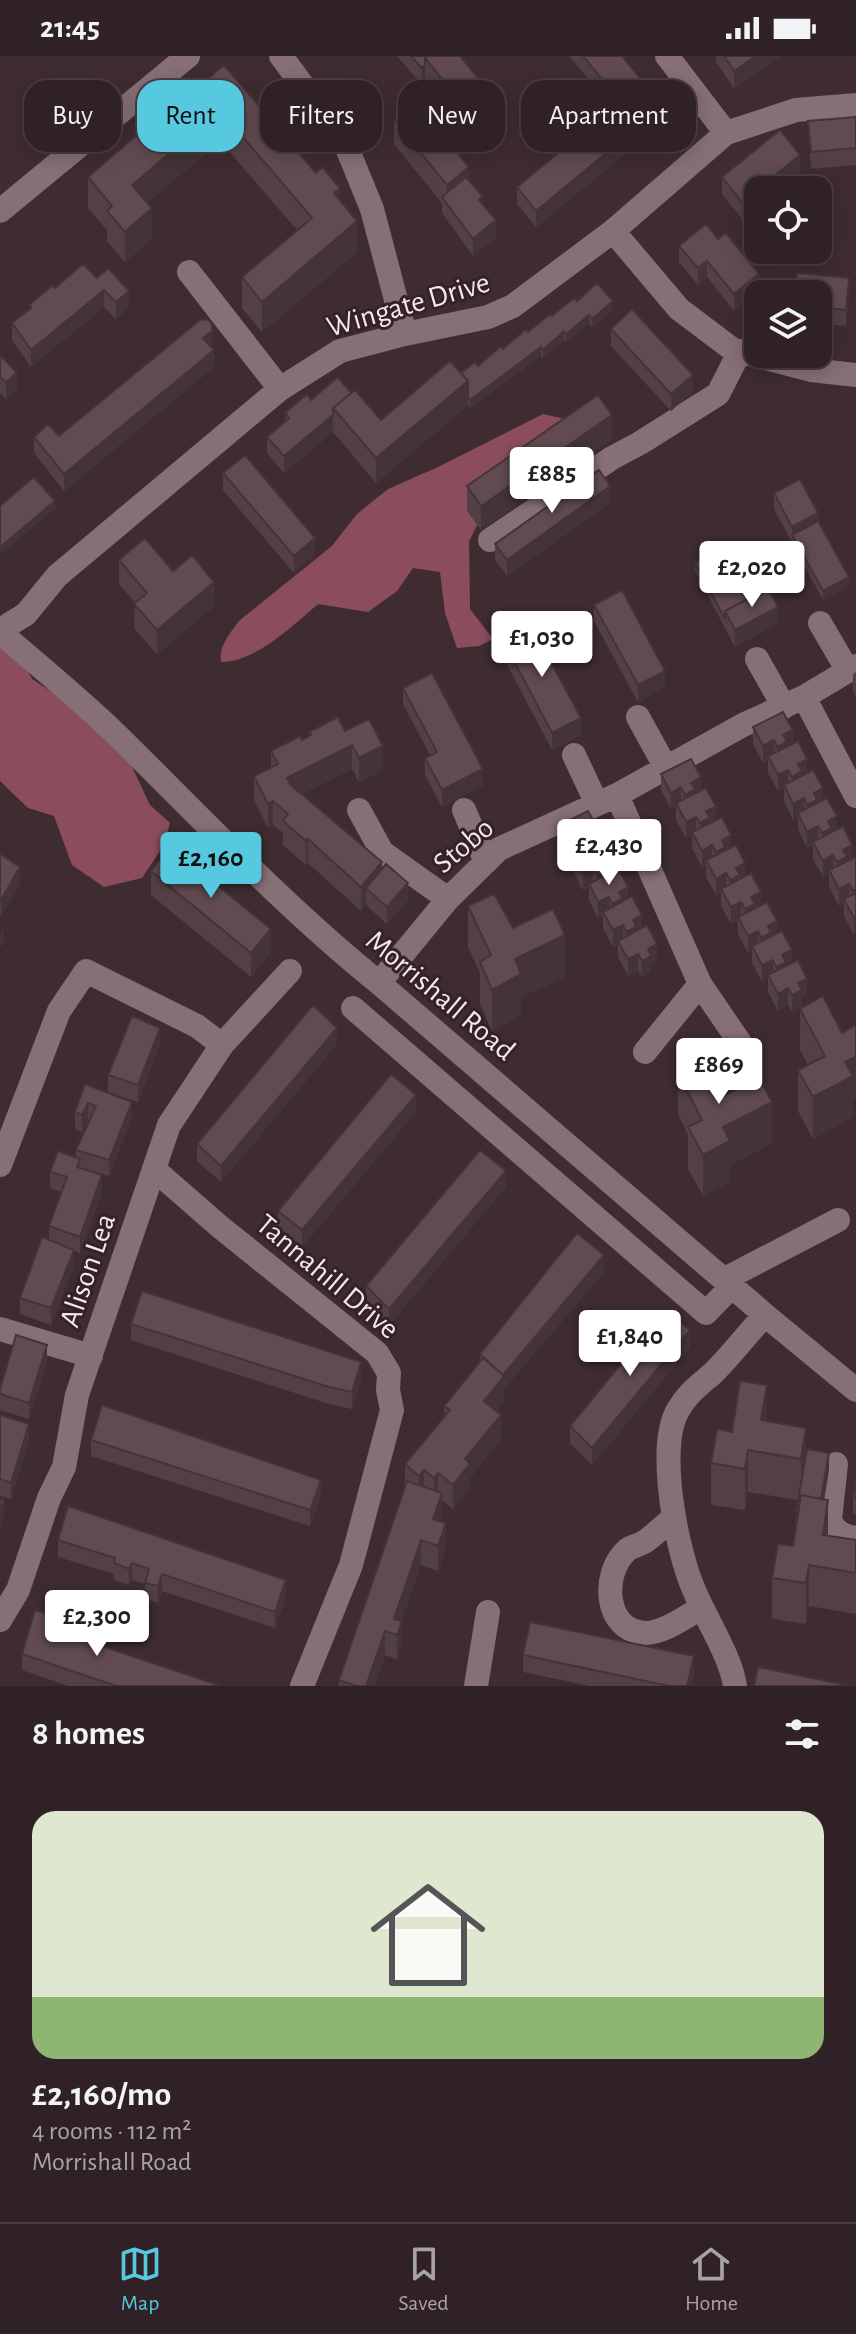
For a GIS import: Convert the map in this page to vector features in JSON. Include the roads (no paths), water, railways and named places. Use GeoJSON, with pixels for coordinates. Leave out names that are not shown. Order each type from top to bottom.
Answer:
{"type":"FeatureCollection","features":[{"type":"Feature","properties":{"kind":"street"},"geometry":{"type":"LineString","coordinates":[[0,211],[188,56]]}},
{"type":"Feature","properties":{"kind":"street"},"geometry":{"type":"LineString","coordinates":[[281,56],[345,143],[372,209],[405,334]]}},
{"type":"Feature","properties":{"kind":"street"},"geometry":{"type":"LineString","coordinates":[[667,56],[726,133],[796,110],[856,105]]}},
{"type":"Feature","properties":{"kind":"street","name":"Wingate Drive"},"geometry":{"type":"LineString","coordinates":[[0,631],[26,614],[57,576],[280,389],[340,351],[488,317],[513,306],[613,231],[726,133]]}},
{"type":"Feature","properties":{"kind":"street"},"geometry":{"type":"LineString","coordinates":[[613,231],[679,309],[732,349],[811,370],[856,375]]}},
{"type":"Feature","properties":{"kind":"street"},"geometry":{"type":"LineString","coordinates":[[189,272],[280,389]]}},
{"type":"Feature","properties":{"kind":"street"},"geometry":{"type":"LineString","coordinates":[[490,540],[612,458],[718,394],[740,351]]}},
{"type":"Feature","properties":{"kind":"street"},"geometry":{"type":"LineString","coordinates":[[820,623],[852,668]]}},
{"type":"Feature","properties":{"kind":"street","name":"Morrishall Road"},"geometry":{"type":"LineString","coordinates":[[0,631],[117,735],[221,841],[327,941],[856,1390]]}},
{"type":"Feature","properties":{"kind":"street"},"geometry":{"type":"LineString","coordinates":[[757,659],[794,702],[856,796]]}},
{"type":"Feature","properties":{"kind":"street","name":"Stobo"},"geometry":{"type":"LineString","coordinates":[[379,983],[448,899],[499,849],[607,800],[743,725],[794,702],[852,668]]}},
{"type":"Feature","properties":{"kind":"street"},"geometry":{"type":"LineString","coordinates":[[638,717],[666,768]]}},
{"type":"Feature","properties":{"kind":"street"},"geometry":{"type":"LineString","coordinates":[[574,755],[607,800],[700,984],[747,1053]]}},
{"type":"Feature","properties":{"kind":"street"},"geometry":{"type":"LineString","coordinates":[[359,810],[382,852],[448,899]]}},
{"type":"Feature","properties":{"kind":"street"},"geometry":{"type":"LineString","coordinates":[[464,810],[486,862]]}},
{"type":"Feature","properties":{"kind":"street"},"geometry":{"type":"LineString","coordinates":[[0,1165],[59,1011],[86,971],[197,1026],[222,1045]]}},
{"type":"Feature","properties":{"kind":"street","name":"Alison Lea"},"geometry":{"type":"LineString","coordinates":[[0,1620],[18,1590],[49,1498],[64,1467],[77,1395],[156,1171],[169,1125],[222,1045],[290,971]]}},
{"type":"Feature","properties":{"kind":"street"},"geometry":{"type":"LineString","coordinates":[[645,1052],[700,984]]}},
{"type":"Feature","properties":{"kind":"street"},"geometry":{"type":"LineString","coordinates":[[353,1008],[706,1313],[728,1283],[838,1220]]}},
{"type":"Feature","properties":{"kind":"street","name":"Tannahill Drive"},"geometry":{"type":"LineString","coordinates":[[156,1171],[219,1226],[377,1353],[389,1373],[392,1410],[375,1481],[351,1565],[302,1686]]}},
{"type":"Feature","properties":{"kind":"street"},"geometry":{"type":"LineString","coordinates":[[735,1686],[732,1667],[683,1566],[673,1518],[669,1434],[676,1412],[694,1387],[710,1375],[765,1315]]}},
{"type":"Feature","properties":{"kind":"street"},"geometry":{"type":"LineString","coordinates":[[0,1329],[91,1356]]}},
{"type":"Feature","properties":{"kind":"street"},"geometry":{"type":"LineString","coordinates":[[836,1464],[830,1520],[841,1534],[856,1538]]}},
{"type":"Feature","properties":{"kind":"street"},"geometry":{"type":"LineString","coordinates":[[673,1518],[645,1541],[626,1551],[614,1572],[611,1601],[614,1617],[627,1629],[646,1633],[665,1628],[701,1608]]}},
{"type":"Feature","properties":{"kind":"street"},"geometry":{"type":"LineString","coordinates":[[476,1686],[488,1612]]}}]}
